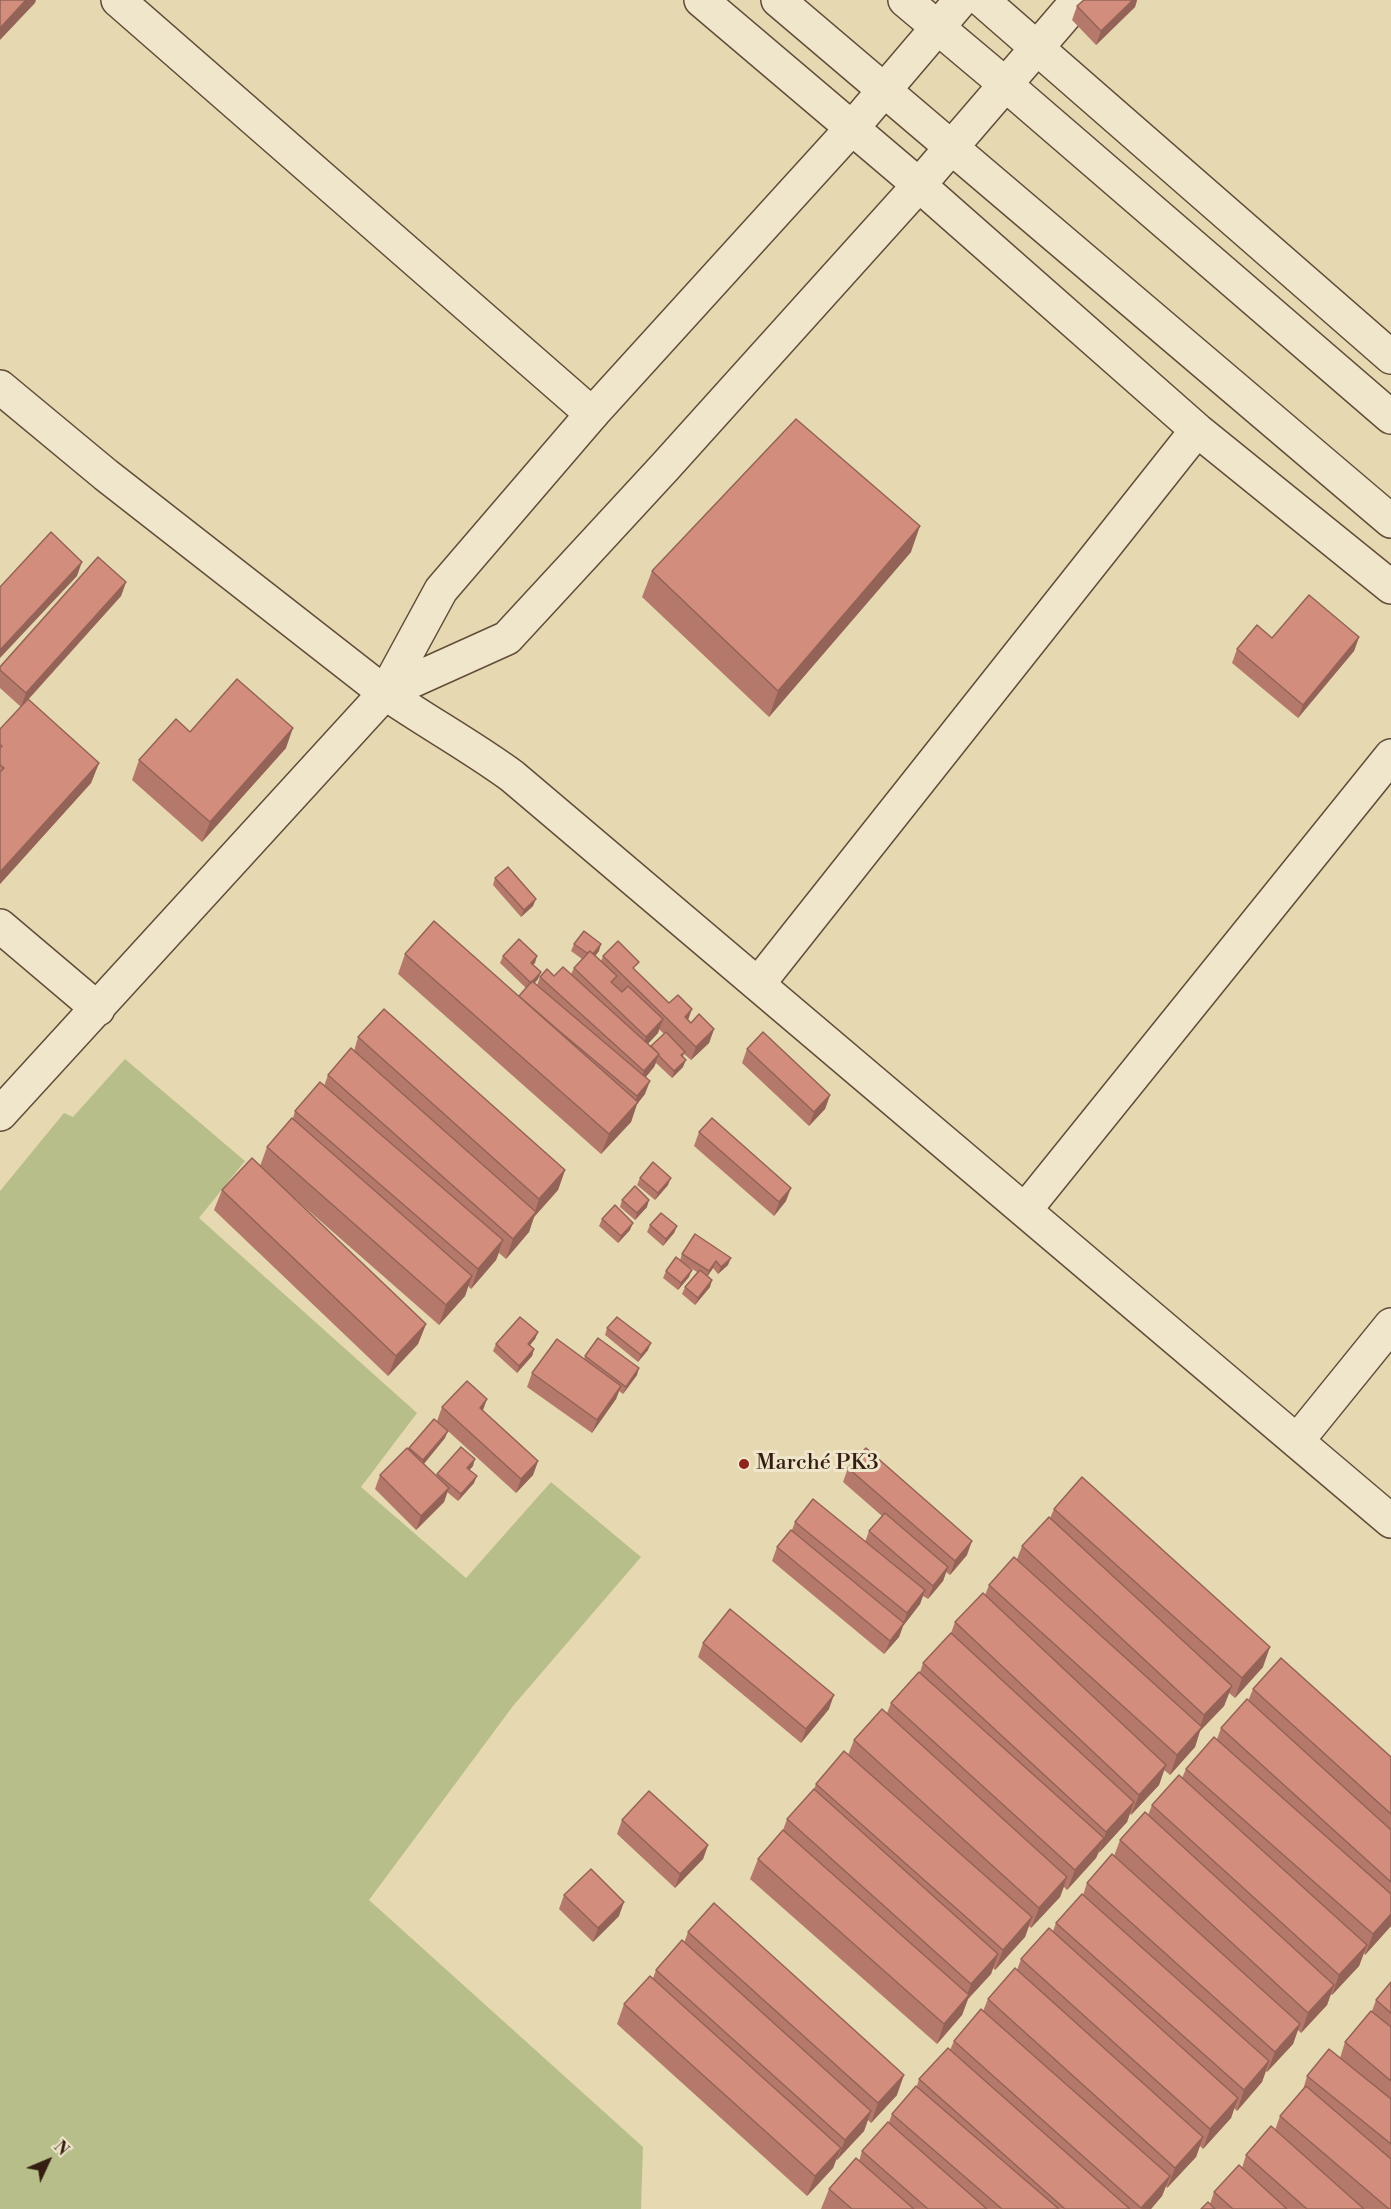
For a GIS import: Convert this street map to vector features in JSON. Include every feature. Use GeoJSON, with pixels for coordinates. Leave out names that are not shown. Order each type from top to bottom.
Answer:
{"type":"FeatureCollection","features":[{"type":"Feature","properties":{"kind":"street"},"geometry":{"type":"LineString","coordinates":[[118,0],[592,414]]}},
{"type":"Feature","properties":{"kind":"street"},"geometry":{"type":"LineString","coordinates":[[701,0],[919,185],[1197,430],[1391,587]]}},
{"type":"Feature","properties":{"kind":"street"},"geometry":{"type":"LineString","coordinates":[[778,0],[1391,521]]}},
{"type":"Feature","properties":{"kind":"street"},"geometry":{"type":"LineString","coordinates":[[905,0],[1391,417]]}},
{"type":"Feature","properties":{"kind":"street"},"geometry":{"type":"LineString","coordinates":[[0,1114],[385,693],[441,590],[592,414],[852,128],[961,0]]}},
{"type":"Feature","properties":{"kind":"street"},"geometry":{"type":"LineString","coordinates":[[982,0],[1391,357]]}},
{"type":"Feature","properties":{"kind":"street"},"geometry":{"type":"LineString","coordinates":[[385,693],[507,638],[919,185],[1078,0]]}},
{"type":"Feature","properties":{"kind":"street"},"geometry":{"type":"LineString","coordinates":[[0,387],[106,475],[385,693],[428,722],[475,748],[512,776],[1391,1521]]}},
{"type":"Feature","properties":{"kind":"street"},"geometry":{"type":"LineString","coordinates":[[758,984],[1197,430]]}},
{"type":"Feature","properties":{"kind":"street"},"geometry":{"type":"LineString","coordinates":[[1024,1210],[1391,756]]}},
{"type":"Feature","properties":{"kind":"street"},"geometry":{"type":"LineString","coordinates":[[0,927],[98,1008]]}},
{"type":"Feature","properties":{"kind":"street"},"geometry":{"type":"LineString","coordinates":[[1297,1441],[1391,1325]]}},
{"type":"Feature","properties":{"kind":"green space"},"geometry":{"type":"Polygon","coordinates":[[[125,1059],[245,1161],[199,1218],[417,1413],[361,1487],[466,1578],[551,1482],[641,1557],[513,1706],[369,1900],[643,2147],[641,2209],[0,2209],[0,1191],[64,1113],[73,1117],[125,1059]]]}},
{"type":"Feature","properties":{"kind":"building"},"geometry":{"type":"Polygon","coordinates":[[[0,0],[26,0],[0,28],[0,0]]]}},
{"type":"Feature","properties":{"kind":"building"},"geometry":{"type":"Polygon","coordinates":[[[1084,0],[1133,0],[1101,31],[1077,6],[1084,0]]]}},
{"type":"Feature","properties":{"kind":"building"},"geometry":{"type":"Polygon","coordinates":[[[796,419],[920,526],[778,691],[652,571],[796,419]]]}},
{"type":"Feature","properties":{"kind":"building"},"geometry":{"type":"Polygon","coordinates":[[[51,532],[82,562],[0,650],[0,587],[51,532]]]}},
{"type":"Feature","properties":{"kind":"building"},"geometry":{"type":"Polygon","coordinates":[[[98,557],[126,582],[26,693],[0,670],[0,667],[98,557]]]}},
{"type":"Feature","properties":{"kind":"building"},"geometry":{"type":"Polygon","coordinates":[[[1309,595],[1359,637],[1303,705],[1237,649],[1257,625],[1272,638],[1309,595]]]}},
{"type":"Feature","properties":{"kind":"building"},"geometry":{"type":"Polygon","coordinates":[[[237,679],[293,728],[210,822],[139,760],[176,719],[190,732],[237,679]]]}},
{"type":"Feature","properties":{"kind":"building"},"geometry":{"type":"Polygon","coordinates":[[[28,699],[99,763],[0,872],[0,772],[4,768],[0,765],[2,746],[0,745],[0,729],[28,699]]]}},
{"type":"Feature","properties":{"kind":"building"},"geometry":{"type":"Polygon","coordinates":[[[508,867],[536,899],[524,910],[495,878],[508,867]]]}},
{"type":"Feature","properties":{"kind":"building"},"geometry":{"type":"Polygon","coordinates":[[[434,921],[638,1102],[609,1134],[405,954],[434,921]]]}},
{"type":"Feature","properties":{"kind":"building"},"geometry":{"type":"Polygon","coordinates":[[[584,931],[601,944],[593,954],[590,951],[587,953],[574,944],[584,931]]]}},
{"type":"Feature","properties":{"kind":"building"},"geometry":{"type":"Polygon","coordinates":[[[519,939],[537,956],[531,963],[541,972],[531,983],[503,956],[519,939]]]}},
{"type":"Feature","properties":{"kind":"building"},"geometry":{"type":"Polygon","coordinates":[[[618,941],[639,962],[633,968],[669,1003],[678,995],[692,1009],[685,1017],[691,1023],[699,1014],[714,1029],[696,1047],[603,956],[618,941]]]}},
{"type":"Feature","properties":{"kind":"building"},"geometry":{"type":"Polygon","coordinates":[[[590,951],[617,976],[611,982],[622,992],[628,986],[663,1019],[646,1037],[574,968],[590,951]]]}},
{"type":"Feature","properties":{"kind":"building"},"geometry":{"type":"Polygon","coordinates":[[[563,967],[659,1054],[644,1071],[540,977],[547,969],[554,976],[563,967]]]}},
{"type":"Feature","properties":{"kind":"building"},"geometry":{"type":"Polygon","coordinates":[[[532,981],[650,1081],[637,1096],[519,996],[532,981]]]}},
{"type":"Feature","properties":{"kind":"building"},"geometry":{"type":"Polygon","coordinates":[[[384,1009],[565,1170],[539,1199],[358,1037],[384,1009]]]}},
{"type":"Feature","properties":{"kind":"building"},"geometry":{"type":"Polygon","coordinates":[[[666,1032],[685,1052],[681,1055],[686,1060],[674,1071],[651,1046],[666,1032]]]}},
{"type":"Feature","properties":{"kind":"building"},"geometry":{"type":"Polygon","coordinates":[[[763,1032],[830,1095],[814,1112],[747,1049],[763,1032]]]}},
{"type":"Feature","properties":{"kind":"building"},"geometry":{"type":"Polygon","coordinates":[[[351,1048],[536,1212],[513,1239],[328,1075],[351,1048]]]}},
{"type":"Feature","properties":{"kind":"building"},"geometry":{"type":"Polygon","coordinates":[[[320,1082],[503,1240],[478,1269],[295,1111],[320,1082]]]}},
{"type":"Feature","properties":{"kind":"building"},"geometry":{"type":"Polygon","coordinates":[[[292,1118],[472,1276],[446,1305],[267,1147],[292,1118]]]}},
{"type":"Feature","properties":{"kind":"building"},"geometry":{"type":"Polygon","coordinates":[[[712,1118],[791,1188],[779,1202],[699,1132],[712,1118]]]}},
{"type":"Feature","properties":{"kind":"building"},"geometry":{"type":"Polygon","coordinates":[[[252,1158],[426,1324],[396,1356],[222,1190],[252,1158]]]}},
{"type":"Feature","properties":{"kind":"building"},"geometry":{"type":"Polygon","coordinates":[[[653,1162],[671,1178],[658,1193],[640,1178],[653,1162]]]}},
{"type":"Feature","properties":{"kind":"building"},"geometry":{"type":"Polygon","coordinates":[[[635,1186],[649,1200],[637,1213],[622,1200],[635,1186]]]}},
{"type":"Feature","properties":{"kind":"building"},"geometry":{"type":"Polygon","coordinates":[[[615,1205],[633,1223],[621,1236],[602,1219],[615,1205]]]}},
{"type":"Feature","properties":{"kind":"building"},"geometry":{"type":"Polygon","coordinates":[[[661,1213],[677,1226],[666,1239],[650,1225],[661,1213]]]}},
{"type":"Feature","properties":{"kind":"building"},"geometry":{"type":"Polygon","coordinates":[[[695,1234],[731,1258],[721,1267],[716,1261],[709,1271],[682,1254],[695,1234]]]}},
{"type":"Feature","properties":{"kind":"building"},"geometry":{"type":"Polygon","coordinates":[[[676,1257],[692,1270],[681,1283],[666,1271],[676,1257]]]}},
{"type":"Feature","properties":{"kind":"building"},"geometry":{"type":"Polygon","coordinates":[[[700,1270],[712,1280],[698,1298],[685,1287],[700,1270]]]}},
{"type":"Feature","properties":{"kind":"building"},"geometry":{"type":"Polygon","coordinates":[[[520,1317],[538,1332],[528,1344],[534,1349],[519,1366],[496,1344],[520,1317]]]}},
{"type":"Feature","properties":{"kind":"building"},"geometry":{"type":"Polygon","coordinates":[[[617,1317],[651,1343],[641,1355],[607,1328],[617,1317]]]}},
{"type":"Feature","properties":{"kind":"building"},"geometry":{"type":"Polygon","coordinates":[[[598,1338],[639,1368],[626,1387],[585,1356],[598,1338]]]}},
{"type":"Feature","properties":{"kind":"building"},"geometry":{"type":"Polygon","coordinates":[[[557,1339],[621,1386],[597,1420],[532,1373],[557,1339]]]}},
{"type":"Feature","properties":{"kind":"building"},"geometry":{"type":"Polygon","coordinates":[[[467,1381],[487,1399],[480,1408],[538,1461],[521,1479],[442,1407],[467,1381]]]}},
{"type":"Feature","properties":{"kind":"building"},"geometry":{"type":"Polygon","coordinates":[[[434,1419],[448,1431],[423,1460],[409,1448],[434,1419]]]}},
{"type":"Feature","properties":{"kind":"building"},"geometry":{"type":"Polygon","coordinates":[[[461,1447],[475,1459],[467,1468],[477,1476],[461,1494],[437,1474],[461,1447]]]}},
{"type":"Feature","properties":{"kind":"building"},"geometry":{"type":"Polygon","coordinates":[[[407,1448],[449,1488],[421,1516],[380,1475],[407,1448]]]}},
{"type":"Feature","properties":{"kind":"building"},"geometry":{"type":"Polygon","coordinates":[[[866,1448],[972,1541],[955,1561],[848,1468],[866,1448]]]}},
{"type":"Feature","properties":{"kind":"building"},"geometry":{"type":"Polygon","coordinates":[[[1082,1477],[1270,1647],[1242,1678],[1054,1509],[1082,1477]]]}},
{"type":"Feature","properties":{"kind":"building"},"geometry":{"type":"Polygon","coordinates":[[[813,1499],[925,1590],[907,1613],[795,1522],[813,1499]]]}},
{"type":"Feature","properties":{"kind":"building"},"geometry":{"type":"Polygon","coordinates":[[[885,1513],[948,1567],[933,1586],[869,1531],[885,1513]]]}},
{"type":"Feature","properties":{"kind":"building"},"geometry":{"type":"Polygon","coordinates":[[[1049,1517],[1232,1686],[1204,1715],[1022,1546],[1049,1517]]]}},
{"type":"Feature","properties":{"kind":"building"},"geometry":{"type":"Polygon","coordinates":[[[791,1530],[904,1623],[890,1641],[777,1547],[791,1530]]]}},
{"type":"Feature","properties":{"kind":"building"},"geometry":{"type":"Polygon","coordinates":[[[1014,1557],[1202,1727],[1177,1755],[989,1585],[1014,1557]]]}},
{"type":"Feature","properties":{"kind":"building"},"geometry":{"type":"Polygon","coordinates":[[[983,1593],[1166,1765],[1139,1795],[955,1622],[983,1593]]]}},
{"type":"Feature","properties":{"kind":"building"},"geometry":{"type":"Polygon","coordinates":[[[730,1609],[834,1695],[806,1729],[703,1643],[730,1609]]]}},
{"type":"Feature","properties":{"kind":"building"},"geometry":{"type":"Polygon","coordinates":[[[951,1633],[1134,1802],[1106,1832],[923,1663],[951,1633]]]}},
{"type":"Feature","properties":{"kind":"building"},"geometry":{"type":"Polygon","coordinates":[[[1281,1658],[1391,1757],[1391,1814],[1253,1689],[1281,1658]]]}},
{"type":"Feature","properties":{"kind":"building"},"geometry":{"type":"Polygon","coordinates":[[[919,1672],[1104,1838],[1075,1870],[891,1703],[919,1672]]]}},
{"type":"Feature","properties":{"kind":"building"},"geometry":{"type":"Polygon","coordinates":[[[1247,1699],[1391,1830],[1391,1882],[1221,1728],[1247,1699]]]}},
{"type":"Feature","properties":{"kind":"building"},"geometry":{"type":"Polygon","coordinates":[[[882,1709],[1067,1877],[1039,1908],[854,1740],[882,1709]]]}},
{"type":"Feature","properties":{"kind":"building"},"geometry":{"type":"Polygon","coordinates":[[[1214,1737],[1391,1894],[1391,1914],[1373,1934],[1186,1769],[1214,1737]]]}},
{"type":"Feature","properties":{"kind":"building"},"geometry":{"type":"Polygon","coordinates":[[[844,1751],[1032,1917],[1003,1950],[816,1784],[844,1751]]]}},
{"type":"Feature","properties":{"kind":"building"},"geometry":{"type":"Polygon","coordinates":[[[1179,1775],[1367,1945],[1339,1975],[1152,1805],[1179,1775]]]}},
{"type":"Feature","properties":{"kind":"building"},"geometry":{"type":"Polygon","coordinates":[[[814,1789],[998,1954],[971,1984],[787,1819],[814,1789]]]}},
{"type":"Feature","properties":{"kind":"building"},"geometry":{"type":"Polygon","coordinates":[[[649,1791],[708,1845],[680,1874],[622,1820],[649,1791]]]}},
{"type":"Feature","properties":{"kind":"building"},"geometry":{"type":"Polygon","coordinates":[[[1145,1812],[1334,1985],[1308,2013],[1120,1840],[1145,1812]]]}},
{"type":"Feature","properties":{"kind":"building"},"geometry":{"type":"Polygon","coordinates":[[[783,1830],[969,1995],[944,2024],[758,1859],[783,1830]]]}},
{"type":"Feature","properties":{"kind":"building"},"geometry":{"type":"Polygon","coordinates":[[[1112,1854],[1300,2024],[1275,2052],[1087,1883],[1112,1854]]]}},
{"type":"Feature","properties":{"kind":"building"},"geometry":{"type":"Polygon","coordinates":[[[591,1869],[624,1902],[598,1928],[564,1895],[591,1869]]]}},
{"type":"Feature","properties":{"kind":"building"},"geometry":{"type":"Polygon","coordinates":[[[1082,1894],[1269,2061],[1244,2090],[1056,1923],[1082,1894]]]}},
{"type":"Feature","properties":{"kind":"building"},"geometry":{"type":"Polygon","coordinates":[[[714,1903],[904,2075],[878,2103],[688,1932],[714,1903]]]}},
{"type":"Feature","properties":{"kind":"building"},"geometry":{"type":"Polygon","coordinates":[[[1049,1928],[1238,2098],[1210,2129],[1021,1959],[1049,1928]]]}},
{"type":"Feature","properties":{"kind":"building"},"geometry":{"type":"Polygon","coordinates":[[[682,1940],[871,2111],[845,2140],[656,1970],[682,1940]]]}},
{"type":"Feature","properties":{"kind":"building"},"geometry":{"type":"Polygon","coordinates":[[[1015,1968],[1203,2137],[1175,2168],[988,1999],[1015,1968]]]}},
{"type":"Feature","properties":{"kind":"building"},"geometry":{"type":"Polygon","coordinates":[[[650,1976],[841,2148],[815,2176],[624,2004],[650,1976]]]}},
{"type":"Feature","properties":{"kind":"building"},"geometry":{"type":"Polygon","coordinates":[[[1391,1982],[1391,2013],[1376,2000],[1391,1982]]]}},
{"type":"Feature","properties":{"kind":"building"},"geometry":{"type":"Polygon","coordinates":[[[981,2009],[1170,2176],[1141,2208],[954,2041],[981,2009]]]}},
{"type":"Feature","properties":{"kind":"building"},"geometry":{"type":"Polygon","coordinates":[[[1371,2011],[1391,2027],[1391,2081],[1345,2042],[1371,2011]]]}},
{"type":"Feature","properties":{"kind":"building"},"geometry":{"type":"Polygon","coordinates":[[[948,2048],[1130,2209],[1065,2209],[919,2079],[948,2048]]]}},
{"type":"Feature","properties":{"kind":"building"},"geometry":{"type":"Polygon","coordinates":[[[1329,2049],[1391,2099],[1391,2144],[1307,2076],[1329,2049]]]}},
{"type":"Feature","properties":{"kind":"building"},"geometry":{"type":"Polygon","coordinates":[[[916,2086],[1059,2209],[1002,2209],[892,2114],[916,2086]]]}},
{"type":"Feature","properties":{"kind":"building"},"geometry":{"type":"Polygon","coordinates":[[[1306,2086],[1391,2159],[1391,2209],[1280,2116],[1306,2086]]]}},
{"type":"Feature","properties":{"kind":"building"},"geometry":{"type":"Polygon","coordinates":[[[888,2122],[987,2209],[928,2209],[862,2151],[888,2122]]]}},
{"type":"Feature","properties":{"kind":"building"},"geometry":{"type":"Polygon","coordinates":[[[1271,2126],[1364,2209],[1307,2209],[1246,2155],[1271,2126]]]}},
{"type":"Feature","properties":{"kind":"building"},"geometry":{"type":"Polygon","coordinates":[[[856,2158],[914,2209],[852,2209],[829,2189],[856,2158]]]}},
{"type":"Feature","properties":{"kind":"building"},"geometry":{"type":"Polygon","coordinates":[[[1239,2165],[1287,2209],[1233,2209],[1214,2192],[1239,2165]]]}},
{"type":"Feature","properties":{"kind":"building"},"geometry":{"type":"Polygon","coordinates":[[[1208,2202],[1215,2209],[1201,2209],[1208,2202]]]}},
{"type":"Feature","properties":{"kind":"place","name":"Marché PK3"},"geometry":{"type":"Point","coordinates":[744,1464]}}]}
